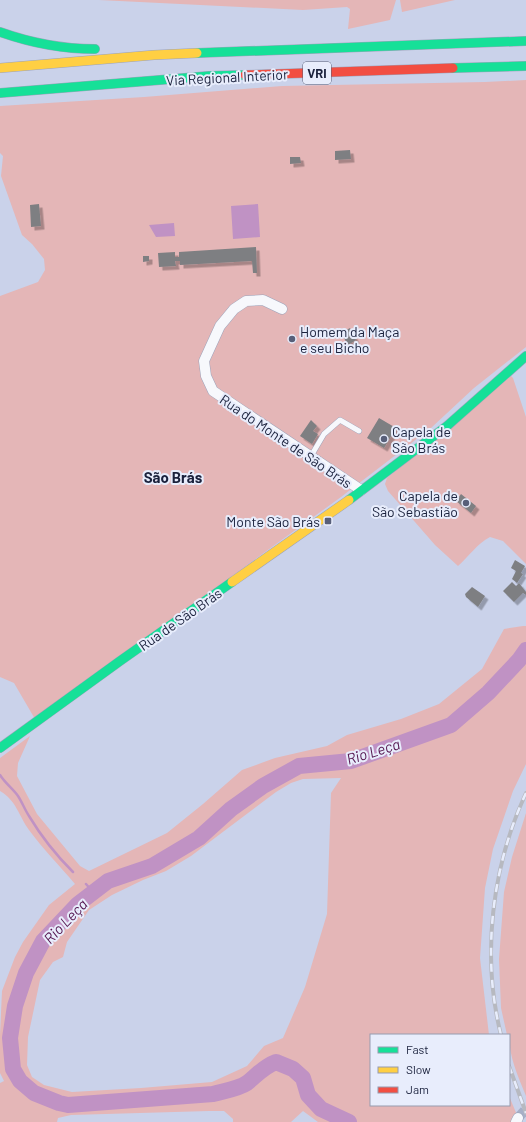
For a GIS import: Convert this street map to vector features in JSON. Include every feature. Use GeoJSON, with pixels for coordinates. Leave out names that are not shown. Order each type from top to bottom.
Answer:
{"type":"FeatureCollection","features":[{"type":"Feature","properties":{"kind":"main road"},"geometry":{"type":"LineString","coordinates":[[0,32],[35,43],[60,48],[102,49]]}},
{"type":"Feature","properties":{"kind":"main road","name":"Via Regional Interior"},"geometry":{"type":"LineString","coordinates":[[0,68],[154,55],[526,41]]}},
{"type":"Feature","properties":{"kind":"main road"},"geometry":{"type":"LineString","coordinates":[[117,49],[154,55]]}},
{"type":"Feature","properties":{"kind":"main road"},"geometry":{"type":"LineString","coordinates":[[0,61],[42,64]]}},
{"type":"Feature","properties":{"kind":"main road","name":"Via Regional Interior"},"geometry":{"type":"LineString","coordinates":[[0,93],[209,76],[526,66]]}},
{"type":"Feature","properties":{"kind":"main road"},"geometry":{"type":"LineString","coordinates":[[7,84],[44,90]]}},
{"type":"Feature","properties":{"kind":"main road","name":"Rua de São Brás"},"geometry":{"type":"LineString","coordinates":[[0,748],[324,518],[447,426],[526,356]]}},
{"type":"Feature","properties":{"kind":"street","name":"Rua do Monte de São Brás"},"geometry":{"type":"LineString","coordinates":[[282,309],[263,300],[246,302],[234,309],[220,326],[204,361],[206,376],[213,391],[361,490]]}},
{"type":"Feature","properties":{"kind":"lane"},"geometry":{"type":"LineString","coordinates":[[310,456],[324,434],[340,420],[359,431]]}},
{"type":"Feature","properties":{"kind":"shaded area"},"geometry":{"type":"Polygon","coordinates":[[[99,0],[396,0],[390,20],[348,29],[350,9],[347,7],[303,10],[99,0]]]}},
{"type":"Feature","properties":{"kind":"shaded area"},"geometry":{"type":"Polygon","coordinates":[[[400,0],[455,0],[402,12],[400,0]]]}},
{"type":"Feature","properties":{"kind":"shaded area"},"geometry":{"type":"Polygon","coordinates":[[[526,80],[526,347],[474,388],[431,428],[341,497],[35,719],[14,683],[0,677],[0,296],[38,282],[45,270],[44,259],[32,244],[22,235],[1,176],[3,156],[0,153],[0,106],[144,97],[282,86],[526,80]]]}},
{"type":"Feature","properties":{"kind":"shaded area"},"geometry":{"type":"Polygon","coordinates":[[[258,204],[260,237],[233,239],[231,206],[258,204]]]}},
{"type":"Feature","properties":{"kind":"shaded area"},"geometry":{"type":"Polygon","coordinates":[[[174,223],[175,236],[156,237],[149,225],[174,223]]]}},
{"type":"Feature","properties":{"kind":"shaded area"},"geometry":{"type":"Polygon","coordinates":[[[511,376],[526,417],[526,564],[503,541],[490,537],[477,547],[458,566],[435,545],[388,491],[385,484],[387,478],[511,376]]]}},
{"type":"Feature","properties":{"kind":"shaded area"},"geometry":{"type":"Polygon","coordinates":[[[526,626],[526,764],[513,791],[493,849],[485,888],[480,958],[489,1034],[370,1034],[370,1106],[510,1106],[510,1098],[520,1122],[318,1122],[303,1111],[291,1122],[233,1122],[233,1119],[224,1111],[209,1111],[71,1115],[58,1118],[57,1122],[0,1122],[0,1083],[4,1081],[0,1073],[2,991],[15,957],[23,942],[49,905],[75,884],[34,837],[10,799],[0,791],[0,758],[30,736],[18,763],[17,776],[37,814],[80,866],[89,871],[167,833],[242,770],[275,758],[327,746],[347,735],[401,719],[439,704],[482,669],[504,629],[526,626]],[[341,778],[303,779],[291,783],[276,792],[191,856],[166,871],[112,895],[89,910],[67,942],[63,957],[53,962],[40,980],[28,1037],[27,1065],[32,1077],[44,1085],[72,1092],[212,1082],[247,1066],[264,1046],[283,1038],[305,987],[327,914],[331,793],[341,778]]]}},
{"type":"Feature","properties":{"kind":"shaded area"},"geometry":{"type":"Polygon","coordinates":[[[526,813],[526,1096],[512,1059],[510,1034],[507,1034],[501,1008],[499,959],[504,892],[512,857],[526,813]]]}},
{"type":"Feature","properties":{"kind":"building"},"geometry":{"type":"Polygon","coordinates":[[[350,150],[351,159],[335,160],[335,151],[350,150]]]}},
{"type":"Feature","properties":{"kind":"building"},"geometry":{"type":"Polygon","coordinates":[[[290,157],[300,157],[301,163],[290,164],[290,157]]]}},
{"type":"Feature","properties":{"kind":"building"},"geometry":{"type":"Polygon","coordinates":[[[39,204],[41,226],[31,227],[30,205],[39,204]]]}},
{"type":"Feature","properties":{"kind":"building"},"geometry":{"type":"Polygon","coordinates":[[[256,247],[257,273],[253,273],[252,261],[180,265],[180,261],[175,261],[176,266],[159,267],[158,253],[175,252],[175,257],[179,257],[179,252],[256,247]]]}},
{"type":"Feature","properties":{"kind":"building"},"geometry":{"type":"Polygon","coordinates":[[[143,256],[149,256],[149,261],[143,262],[143,256]]]}},
{"type":"Feature","properties":{"kind":"building"},"geometry":{"type":"Polygon","coordinates":[[[350,328],[356,340],[348,345],[341,333],[350,328]]]}},
{"type":"Feature","properties":{"kind":"building"},"geometry":{"type":"Polygon","coordinates":[[[379,418],[396,428],[384,448],[367,438],[379,418]]]}},
{"type":"Feature","properties":{"kind":"building"},"geometry":{"type":"Polygon","coordinates":[[[311,420],[317,426],[313,431],[318,434],[312,444],[300,436],[311,420]]]}},
{"type":"Feature","properties":{"kind":"building","name":"Capela de São Sebastião"},"geometry":{"type":"Polygon","coordinates":[[[461,494],[476,506],[471,513],[456,501],[461,494]]]}},
{"type":"Feature","properties":{"kind":"building"},"geometry":{"type":"Polygon","coordinates":[[[515,560],[525,566],[521,573],[523,574],[517,583],[512,579],[516,571],[511,568],[515,560]]]}},
{"type":"Feature","properties":{"kind":"building"},"geometry":{"type":"Polygon","coordinates":[[[512,582],[516,586],[519,583],[526,592],[526,595],[523,593],[514,602],[503,591],[512,582]]]}},
{"type":"Feature","properties":{"kind":"building"},"geometry":{"type":"Polygon","coordinates":[[[472,587],[485,596],[478,607],[466,597],[465,594],[472,587]]]}},
{"type":"Feature","properties":{"kind":"waterway","name":"Rio Leça"},"geometry":{"type":"LineString","coordinates":[[349,1122],[321,1109],[308,1095],[303,1078],[293,1069],[276,1062],[264,1069],[247,1083],[213,1094],[68,1105],[34,1093],[20,1081],[13,1069],[10,1038],[15,1006],[26,973],[43,941],[78,904],[108,881],[152,866],[199,838],[231,809],[263,786],[299,766],[351,761],[451,725],[488,693],[519,660],[526,650]]}},
{"type":"Feature","properties":{"kind":"waterway"},"geometry":{"type":"LineString","coordinates":[[0,775],[18,796],[44,838],[73,872]]}},
{"type":"Feature","properties":{"kind":"waterway"},"geometry":{"type":"LineString","coordinates":[[86,884],[93,892]]}},
{"type":"Feature","properties":{"kind":"tunnel"},"geometry":{"type":"LineString","coordinates":[[518,1118],[526,1109]]}},
{"type":"Feature","properties":{"kind":"railway"},"geometry":{"type":"LineString","coordinates":[[501,1034],[495,1005],[492,974],[491,943],[493,912],[505,850],[514,821],[526,793]]}},
{"type":"Feature","properties":{"kind":"railway"},"geometry":{"type":"LineString","coordinates":[[510,1069],[526,1113]]}},
{"type":"Feature","properties":{"kind":"traffic: fast"},"geometry":{"type":"LineString","coordinates":[[0,32],[47,45],[95,49]]}},
{"type":"Feature","properties":{"kind":"traffic: fast"},"geometry":{"type":"LineString","coordinates":[[197,53],[526,41]]}},
{"type":"Feature","properties":{"kind":"traffic: fast"},"geometry":{"type":"LineString","coordinates":[[453,68],[526,66]]}},
{"type":"Feature","properties":{"kind":"traffic: fast"},"geometry":{"type":"LineString","coordinates":[[0,93],[209,76],[245,75]]}},
{"type":"Feature","properties":{"kind":"traffic: fast"},"geometry":{"type":"LineString","coordinates":[[349,500],[447,426],[526,356]]}},
{"type":"Feature","properties":{"kind":"traffic: fast"},"geometry":{"type":"LineString","coordinates":[[0,748],[232,582]]}},
{"type":"Feature","properties":{"kind":"traffic: slow"},"geometry":{"type":"LineString","coordinates":[[0,68],[154,55],[197,53]]}},
{"type":"Feature","properties":{"kind":"traffic: slow"},"geometry":{"type":"LineString","coordinates":[[232,582],[349,500]]}},
{"type":"Feature","properties":{"kind":"traffic: jam"},"geometry":{"type":"LineString","coordinates":[[245,75],[453,68]]}},
{"type":"Feature","properties":{"kind":"place","name":"Homem da Maça e seu Bicho"},"geometry":{"type":"Point","coordinates":[292,339]}},
{"type":"Feature","properties":{"kind":"place","name":"Capela de São Brás"},"geometry":{"type":"Point","coordinates":[384,439]}},
{"type":"Feature","properties":{"kind":"place","name":"Capela de São Sebastião"},"geometry":{"type":"Point","coordinates":[466,503]}},
{"type":"Feature","properties":{"kind":"place","name":"Monte São Brás"},"geometry":{"type":"Point","coordinates":[328,521]}},
{"type":"Feature","properties":{"kind":"district","name":"São Brás"},"geometry":{"type":"Point","coordinates":[173,477]}}]}
